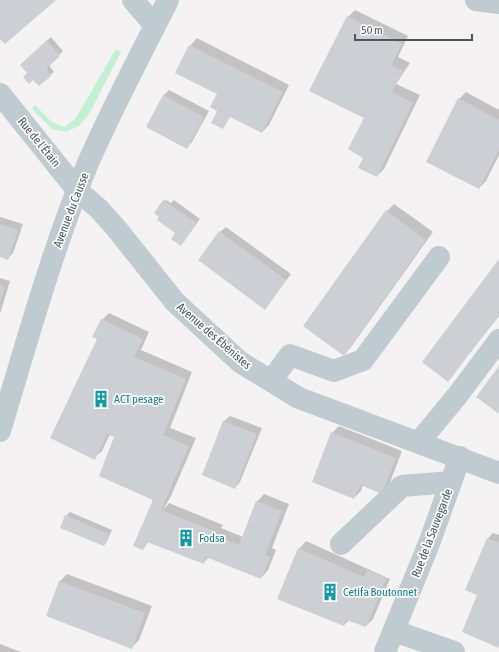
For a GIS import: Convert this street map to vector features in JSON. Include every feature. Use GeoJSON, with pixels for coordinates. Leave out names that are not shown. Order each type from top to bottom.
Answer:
{"type":"FeatureCollection","features":[{"type":"Feature","properties":{"kind":"street"},"geometry":{"type":"LineString","coordinates":[[133,0],[155,26]]}},
{"type":"Feature","properties":{"kind":"street","name":"Avenue du Causse"},"geometry":{"type":"LineString","coordinates":[[0,431],[44,284],[88,164],[111,112],[168,0]]}},
{"type":"Feature","properties":{"kind":"street","name":"Rue de l'Étain"},"geometry":{"type":"LineString","coordinates":[[0,94],[78,191]]}},
{"type":"Feature","properties":{"kind":"street","name":"Avenue des Ébénistes"},"geometry":{"type":"LineString","coordinates":[[78,191],[99,209],[116,228],[175,302],[240,362],[299,398],[460,457],[499,473]]}},
{"type":"Feature","properties":{"kind":"street"},"geometry":{"type":"LineString","coordinates":[[270,381],[290,354],[334,370],[363,360],[439,257]]}},
{"type":"Feature","properties":{"kind":"street"},"geometry":{"type":"LineString","coordinates":[[419,442],[457,396],[499,340]]}},
{"type":"Feature","properties":{"kind":"street","name":"Rue de la Sauvegarde"},"geometry":{"type":"LineString","coordinates":[[385,652],[430,541],[460,457]]}},
{"type":"Feature","properties":{"kind":"street"},"geometry":{"type":"LineString","coordinates":[[341,544],[402,486],[451,482]]}},
{"type":"Feature","properties":{"kind":"street"},"geometry":{"type":"LineString","coordinates":[[394,631],[417,645],[454,652]]}},
{"type":"Feature","properties":{"kind":"green space"},"geometry":{"type":"Polygon","coordinates":[[[116,49],[121,52],[89,114],[79,126],[66,132],[52,129],[32,109],[35,105],[52,122],[65,127],[76,118],[116,49]]]}},
{"type":"Feature","properties":{"kind":"building"},"geometry":{"type":"Polygon","coordinates":[[[0,0],[56,0],[5,44],[0,39],[0,0]]]}},
{"type":"Feature","properties":{"kind":"building"},"geometry":{"type":"Polygon","coordinates":[[[347,16],[402,44],[392,65],[403,71],[392,92],[413,103],[377,177],[358,168],[363,158],[348,149],[364,118],[309,91],[347,16]]]}},
{"type":"Feature","properties":{"kind":"building"},"geometry":{"type":"Polygon","coordinates":[[[47,40],[60,56],[46,69],[51,76],[39,86],[33,80],[29,84],[23,77],[27,73],[20,65],[47,40]]]}},
{"type":"Feature","properties":{"kind":"building"},"geometry":{"type":"Polygon","coordinates":[[[189,45],[283,92],[262,133],[230,117],[223,129],[211,123],[217,111],[210,107],[217,94],[175,73],[189,45]]]}},
{"type":"Feature","properties":{"kind":"building"},"geometry":{"type":"Polygon","coordinates":[[[163,95],[204,117],[187,149],[146,127],[163,95]]]}},
{"type":"Feature","properties":{"kind":"building"},"geometry":{"type":"Polygon","coordinates":[[[458,98],[499,120],[499,150],[479,189],[426,162],[458,98]]]}},
{"type":"Feature","properties":{"kind":"building"},"geometry":{"type":"Polygon","coordinates":[[[163,200],[197,223],[181,246],[171,239],[175,233],[157,220],[159,217],[154,213],[163,200]]]}},
{"type":"Feature","properties":{"kind":"building"},"geometry":{"type":"Polygon","coordinates":[[[386,210],[426,240],[344,356],[303,326],[386,210]]]}},
{"type":"Feature","properties":{"kind":"building"},"geometry":{"type":"Polygon","coordinates":[[[0,224],[18,230],[8,260],[0,257],[0,224]]]}},
{"type":"Feature","properties":{"kind":"building"},"geometry":{"type":"Polygon","coordinates":[[[219,231],[286,280],[265,310],[198,260],[219,231]]]}},
{"type":"Feature","properties":{"kind":"building"},"geometry":{"type":"Polygon","coordinates":[[[499,259],[499,315],[448,382],[422,362],[499,259]]]}},
{"type":"Feature","properties":{"kind":"building"},"geometry":{"type":"Polygon","coordinates":[[[0,285],[5,287],[0,302],[0,285]]]}},
{"type":"Feature","properties":{"kind":"building"},"geometry":{"type":"Polygon","coordinates":[[[101,319],[143,339],[134,357],[186,379],[163,435],[189,446],[161,510],[216,532],[215,535],[239,545],[256,501],[282,511],[265,555],[270,557],[261,579],[206,557],[204,564],[147,542],[143,550],[133,546],[153,500],[99,476],[114,437],[107,434],[95,460],[50,438],[97,339],[92,337],[101,319]]]}},
{"type":"Feature","properties":{"kind":"building"},"geometry":{"type":"Polygon","coordinates":[[[499,366],[499,414],[476,397],[499,366]]]}},
{"type":"Feature","properties":{"kind":"building"},"geometry":{"type":"Polygon","coordinates":[[[223,421],[257,434],[235,489],[202,475],[223,421]]]}},
{"type":"Feature","properties":{"kind":"building"},"geometry":{"type":"Polygon","coordinates":[[[331,432],[396,458],[382,494],[360,485],[354,499],[312,482],[331,432]]]}},
{"type":"Feature","properties":{"kind":"building"},"geometry":{"type":"Polygon","coordinates":[[[65,515],[109,534],[104,546],[60,528],[65,515]]]}},
{"type":"Feature","properties":{"kind":"building"},"geometry":{"type":"Polygon","coordinates":[[[487,538],[499,542],[499,648],[462,632],[477,595],[465,590],[487,538]]]}},
{"type":"Feature","properties":{"kind":"building","name":"Cetifa Boutonnet"},"geometry":{"type":"Polygon","coordinates":[[[298,548],[364,577],[367,570],[387,578],[366,627],[346,620],[344,626],[277,599],[298,548]]]}},
{"type":"Feature","properties":{"kind":"building"},"geometry":{"type":"Polygon","coordinates":[[[59,581],[145,613],[132,649],[46,616],[59,581]]]}},
{"type":"Feature","properties":{"kind":"place","name":"ACT pesage"},"geometry":{"type":"Point","coordinates":[101,399]}},
{"type":"Feature","properties":{"kind":"place","name":"Fodsa"},"geometry":{"type":"Point","coordinates":[186,538]}},
{"type":"Feature","properties":{"kind":"place","name":"Cetifa Boutonnet"},"geometry":{"type":"Point","coordinates":[330,592]}}]}
